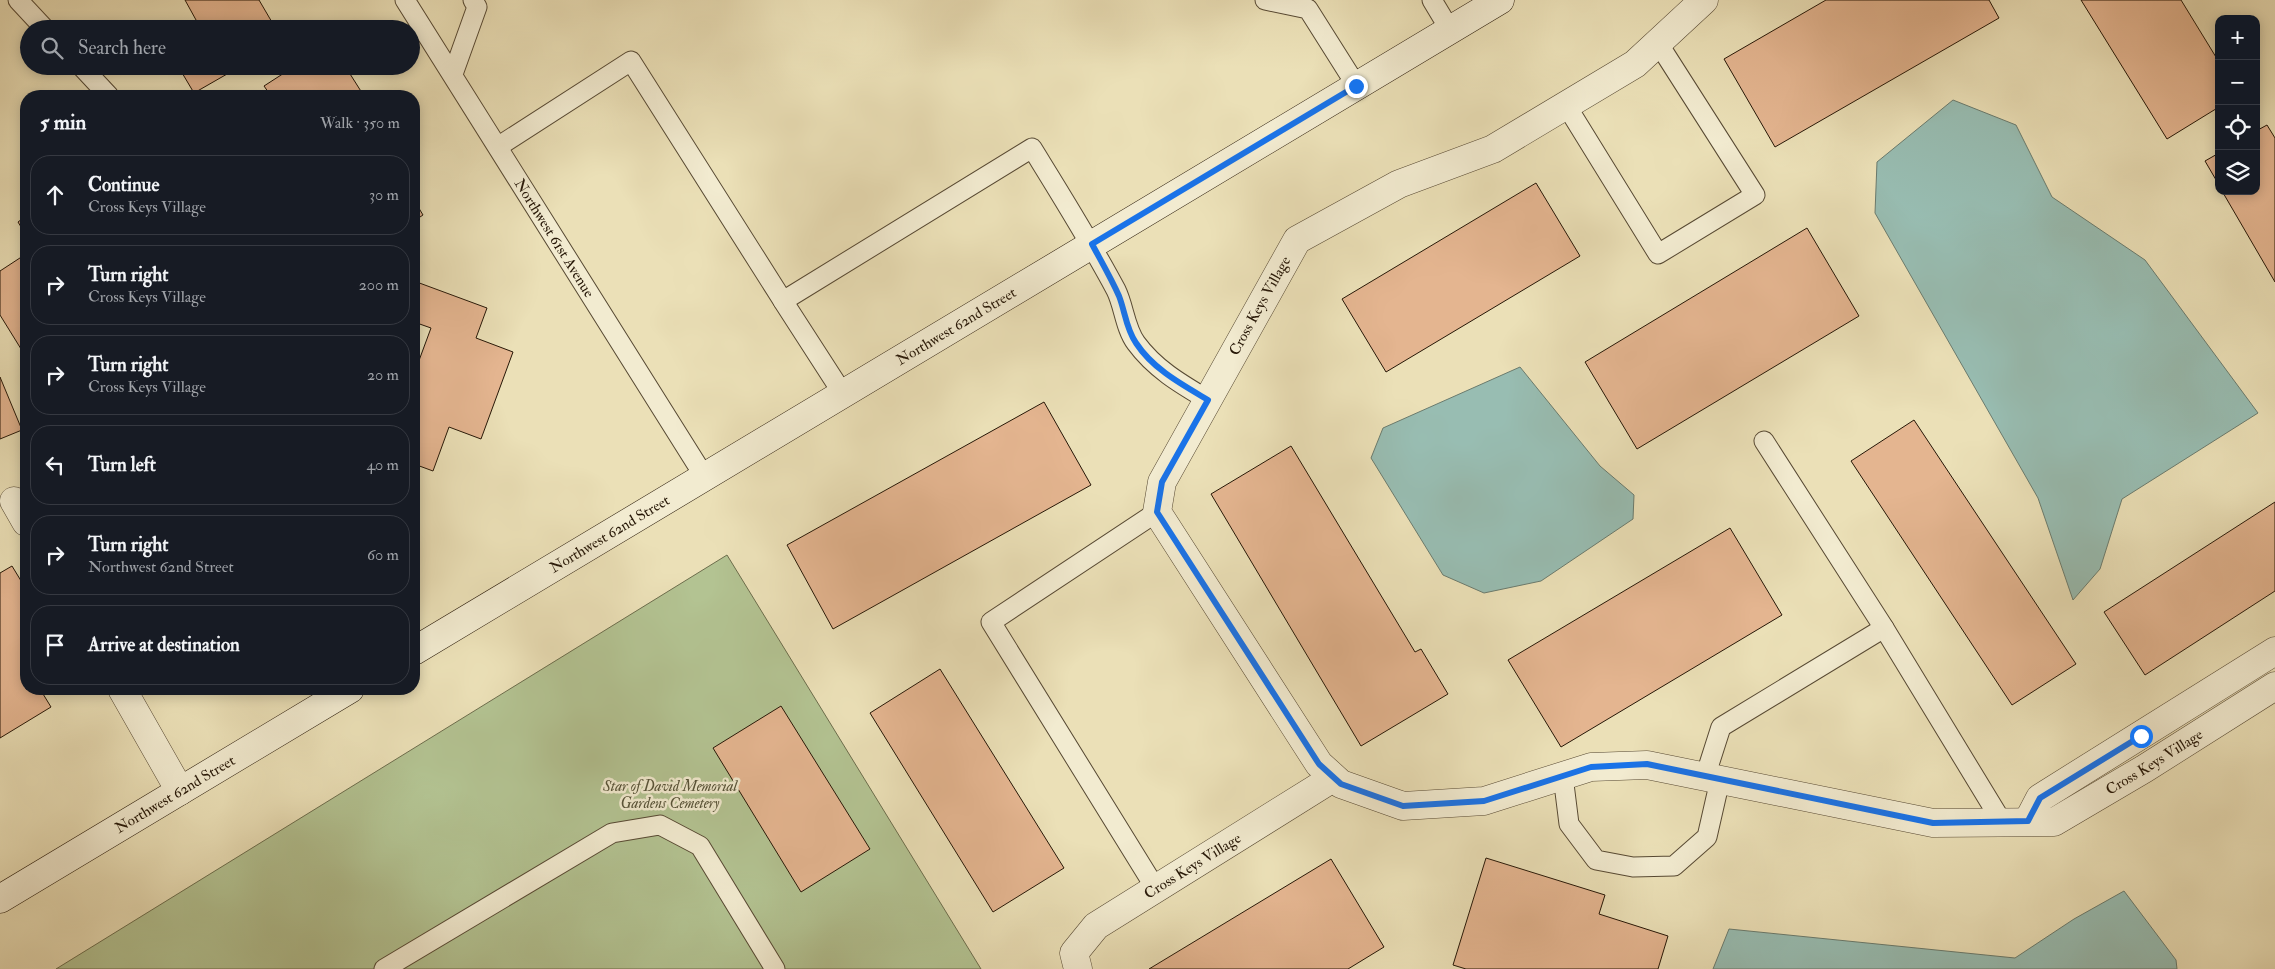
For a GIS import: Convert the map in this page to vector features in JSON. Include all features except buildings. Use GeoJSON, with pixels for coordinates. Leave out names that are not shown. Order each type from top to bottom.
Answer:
{"type":"FeatureCollection","features":[{"type":"Feature","properties":{"kind":"street","name":"Northwest 62nd Street"},"geometry":{"type":"LineString","coordinates":[[420,647],[1500,0]]}},
{"type":"Feature","properties":{"kind":"street","name":"Cross Keys Village"},"geometry":{"type":"LineString","coordinates":[[1704,0],[1635,64],[1494,149],[1399,184],[1297,240],[1162,482],[1157,512],[1319,764],[1341,784],[1403,806],[1484,801],[1591,767],[1647,764],[1933,823],[2054,822],[2144,769],[2275,686]]}},
{"type":"Feature","properties":{"kind":"street","name":"Cross Keys Village"},"geometry":{"type":"LineString","coordinates":[[2015,822],[2040,798],[2275,651]]}},
{"type":"Feature","properties":{"kind":"street"},"geometry":{"type":"LineString","coordinates":[[125,695],[180,791]]}},
{"type":"Feature","properties":{"kind":"street","name":"Northwest 62nd Street"},"geometry":{"type":"LineString","coordinates":[[0,899],[340,695]]}},
{"type":"Feature","properties":{"kind":"street","name":"Cross Keys Village"},"geometry":{"type":"LineString","coordinates":[[1078,969],[1074,953],[1096,926],[1333,778]]}},
{"type":"Feature","properties":{"kind":"lane"},"geometry":{"type":"LineString","coordinates":[[18,0],[37,20]]}},
{"type":"Feature","properties":{"kind":"lane","name":"Northwest 61st Avenue"},"geometry":{"type":"LineString","coordinates":[[405,0],[418,20]]}},
{"type":"Feature","properties":{"kind":"lane"},"geometry":{"type":"LineString","coordinates":[[453,74],[477,7],[472,0]]}},
{"type":"Feature","properties":{"kind":"lane"},"geometry":{"type":"LineString","coordinates":[[1265,0],[1308,9],[1356,86]]}},
{"type":"Feature","properties":{"kind":"lane"},"geometry":{"type":"LineString","coordinates":[[1432,0],[1450,30]]}},
{"type":"Feature","properties":{"kind":"lane","name":"Northwest 61st Avenue"},"geometry":{"type":"LineString","coordinates":[[420,23],[704,476]]}},
{"type":"Feature","properties":{"kind":"lane"},"geometry":{"type":"LineString","coordinates":[[1566,105],[1658,254],[1755,195],[1658,43]]}},
{"type":"Feature","properties":{"kind":"lane"},"geometry":{"type":"LineString","coordinates":[[498,146],[631,61],[843,394]]}},
{"type":"Feature","properties":{"kind":"lane"},"geometry":{"type":"LineString","coordinates":[[89,75],[103,90]]}},
{"type":"Feature","properties":{"kind":"lane"},"geometry":{"type":"LineString","coordinates":[[783,301],[1032,148],[1092,244],[1119,296],[1135,342],[1155,364],[1175,381],[1208,400]]}},
{"type":"Feature","properties":{"kind":"lane"},"geometry":{"type":"LineString","coordinates":[[1764,442],[1884,628],[2015,822]]}},
{"type":"Feature","properties":{"kind":"lane"},"geometry":{"type":"LineString","coordinates":[[1156,889],[990,622],[1157,512]]}},
{"type":"Feature","properties":{"kind":"lane"},"geometry":{"type":"LineString","coordinates":[[1563,776],[1569,824],[1596,860],[1633,867],[1674,866],[1707,837],[1721,727],[1884,628]]}},
{"type":"Feature","properties":{"kind":"lane"},"geometry":{"type":"LineString","coordinates":[[384,969],[612,833],[660,825],[700,846],[775,969]]}},
{"type":"Feature","properties":{"kind":"green space","name":"Star of David Memorial Gardens Cemetery"},"geometry":{"type":"Polygon","coordinates":[[[727,555],[981,969],[56,969],[727,555]]]}},
{"type":"Feature","properties":{"kind":"water"},"geometry":{"type":"Polygon","coordinates":[[[1953,100],[2016,125],[2052,197],[2145,260],[2258,413],[2122,499],[2100,569],[2073,600],[2038,498],[1875,213],[1877,162],[1953,100]]]}},
{"type":"Feature","properties":{"kind":"water"},"geometry":{"type":"Polygon","coordinates":[[[1520,367],[1600,466],[1634,495],[1633,519],[1541,581],[1484,593],[1443,575],[1371,458],[1383,428],[1520,367]]]}},
{"type":"Feature","properties":{"kind":"water"},"geometry":{"type":"Polygon","coordinates":[[[2124,891],[2176,960],[2177,969],[1713,969],[1729,929],[2015,958],[2074,919],[2124,891]]]}},
{"type":"Feature","properties":{"kind":"route"},"geometry":{"type":"LineString","coordinates":[[1356,86],[1092,244],[1119,296],[1135,342],[1155,364],[1175,381],[1208,400],[1162,482],[1157,512],[1319,764],[1341,784],[1403,806],[1484,801],[1591,767],[1647,764],[1933,823],[2028,821],[2040,798],[2141,736]]}}]}
